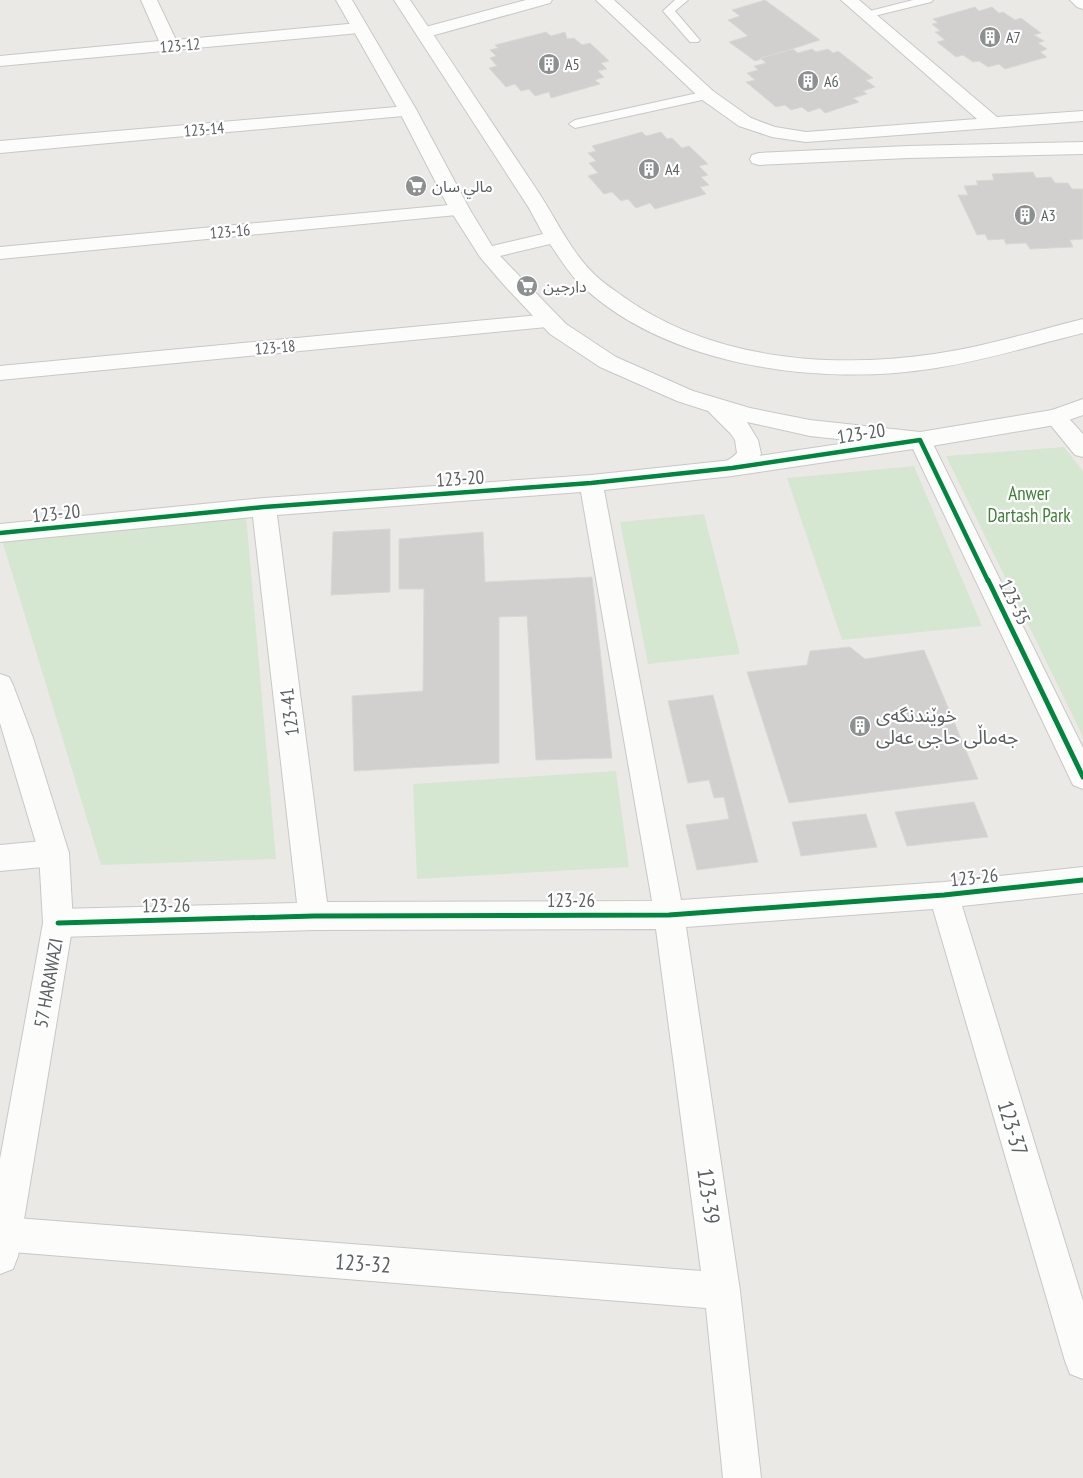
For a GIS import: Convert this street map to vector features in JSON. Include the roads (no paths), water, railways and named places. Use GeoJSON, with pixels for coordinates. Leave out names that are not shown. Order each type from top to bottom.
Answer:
{"type":"FeatureCollection","features":[{"type":"Feature","properties":{"kind":"street"},"geometry":{"type":"LineString","coordinates":[[149,0],[170,46]]}},
{"type":"Feature","properties":{"kind":"street"},"geometry":{"type":"LineString","coordinates":[[344,0],[408,111],[460,210],[488,253],[550,321],[582,346],[608,362],[685,396],[749,416],[810,428],[920,440],[1055,417],[1083,407]]}},
{"type":"Feature","properties":{"kind":"street"},"geometry":{"type":"LineString","coordinates":[[402,0],[539,208],[554,237],[586,278],[634,315],[693,342],[746,357],[780,363],[826,366],[864,366],[934,361],[1083,326]]}},
{"type":"Feature","properties":{"kind":"street"},"geometry":{"type":"LineString","coordinates":[[422,29],[509,0]]}},
{"type":"Feature","properties":{"kind":"street"},"geometry":{"type":"LineString","coordinates":[[422,29],[544,0]]}},
{"type":"Feature","properties":{"kind":"street"},"geometry":{"type":"LineString","coordinates":[[604,0],[707,95],[745,122],[772,132],[806,137],[993,123],[1080,120]]}},
{"type":"Feature","properties":{"kind":"street"},"geometry":{"type":"LineString","coordinates":[[849,0],[993,123]]}},
{"type":"Feature","properties":{"kind":"street"},"geometry":{"type":"LineString","coordinates":[[1078,0],[1083,4]]}},
{"type":"Feature","properties":{"kind":"street","name":"123-12"},"geometry":{"type":"LineString","coordinates":[[0,62],[359,28]]}},
{"type":"Feature","properties":{"kind":"street","name":"123-14"},"geometry":{"type":"LineString","coordinates":[[0,147],[408,111]]}},
{"type":"Feature","properties":{"kind":"street"},"geometry":{"type":"LineString","coordinates":[[897,131],[908,152]]}},
{"type":"Feature","properties":{"kind":"street"},"geometry":{"type":"LineString","coordinates":[[759,159],[908,152],[1083,148]]}},
{"type":"Feature","properties":{"kind":"street","name":"123-16"},"geometry":{"type":"LineString","coordinates":[[0,252],[460,210]]}},
{"type":"Feature","properties":{"kind":"street"},"geometry":{"type":"LineString","coordinates":[[488,253],[554,237]]}},
{"type":"Feature","properties":{"kind":"street","name":"123-18"},"geometry":{"type":"LineString","coordinates":[[0,373],[550,321]]}},
{"type":"Feature","properties":{"kind":"street"},"geometry":{"type":"LineString","coordinates":[[713,405],[735,422],[749,444],[750,454],[742,463],[732,468]]}},
{"type":"Feature","properties":{"kind":"street"},"geometry":{"type":"LineString","coordinates":[[1055,417],[1083,449]]}},
{"type":"Feature","properties":{"kind":"street","name":"123-20"},"geometry":{"type":"LineString","coordinates":[[0,533],[264,507],[590,483],[732,468],[920,440]]}},
{"type":"Feature","properties":{"kind":"street","name":"123-35"},"geometry":{"type":"LineString","coordinates":[[920,440],[1083,777]]}},
{"type":"Feature","properties":{"kind":"street","name":"123-39"},"geometry":{"type":"LineString","coordinates":[[590,483],[669,915],[722,1291],[742,1478]]}},
{"type":"Feature","properties":{"kind":"street","name":"123-41"},"geometry":{"type":"LineString","coordinates":[[264,507],[314,916]]}},
{"type":"Feature","properties":{"kind":"street","name":"57 HARAWAZI"},"geometry":{"type":"LineString","coordinates":[[0,685],[19,738],[54,853],[58,923],[2,1245]]}},
{"type":"Feature","properties":{"kind":"street"},"geometry":{"type":"LineString","coordinates":[[0,858],[54,853]]}},
{"type":"Feature","properties":{"kind":"street","name":"123-26"},"geometry":{"type":"LineString","coordinates":[[58,923],[314,916],[669,915],[944,895],[1083,880]]}},
{"type":"Feature","properties":{"kind":"street","name":"123-37"},"geometry":{"type":"LineString","coordinates":[[944,895],[1083,1361]]}},
{"type":"Feature","properties":{"kind":"street","name":"123-32"},"geometry":{"type":"LineString","coordinates":[[2,1245],[722,1291]]}},
{"type":"Feature","properties":{"kind":"lane"},"geometry":{"type":"LineString","coordinates":[[682,0],[669,11],[694,40]]}},
{"type":"Feature","properties":{"kind":"lane"},"geometry":{"type":"LineString","coordinates":[[866,15],[927,0]]}},
{"type":"Feature","properties":{"kind":"lane"},"geometry":{"type":"LineString","coordinates":[[575,124],[707,95]]}},
{"type":"Feature","properties":{"kind":"place","name":"A7"},"geometry":{"type":"Point","coordinates":[990,37]}},
{"type":"Feature","properties":{"kind":"place","name":"A5"},"geometry":{"type":"Point","coordinates":[549,64]}},
{"type":"Feature","properties":{"kind":"place","name":"A6"},"geometry":{"type":"Point","coordinates":[808,81]}},
{"type":"Feature","properties":{"kind":"place","name":"A4"},"geometry":{"type":"Point","coordinates":[649,169]}},
{"type":"Feature","properties":{"kind":"place","name":"مالي سان"},"geometry":{"type":"Point","coordinates":[416,186]}},
{"type":"Feature","properties":{"kind":"place","name":"A3"},"geometry":{"type":"Point","coordinates":[1025,215]}},
{"type":"Feature","properties":{"kind":"place","name":"دارجين"},"geometry":{"type":"Point","coordinates":[527,286]}},
{"type":"Feature","properties":{"kind":"place","name":"خوێندنگەی جەماڵی حاجی عەلی"},"geometry":{"type":"Point","coordinates":[860,726]}},
{"type":"Feature","properties":{"kind":"park label","name":"Anwer Dartash Park"},"geometry":{"type":"Point","coordinates":[1029,504]}}]}
